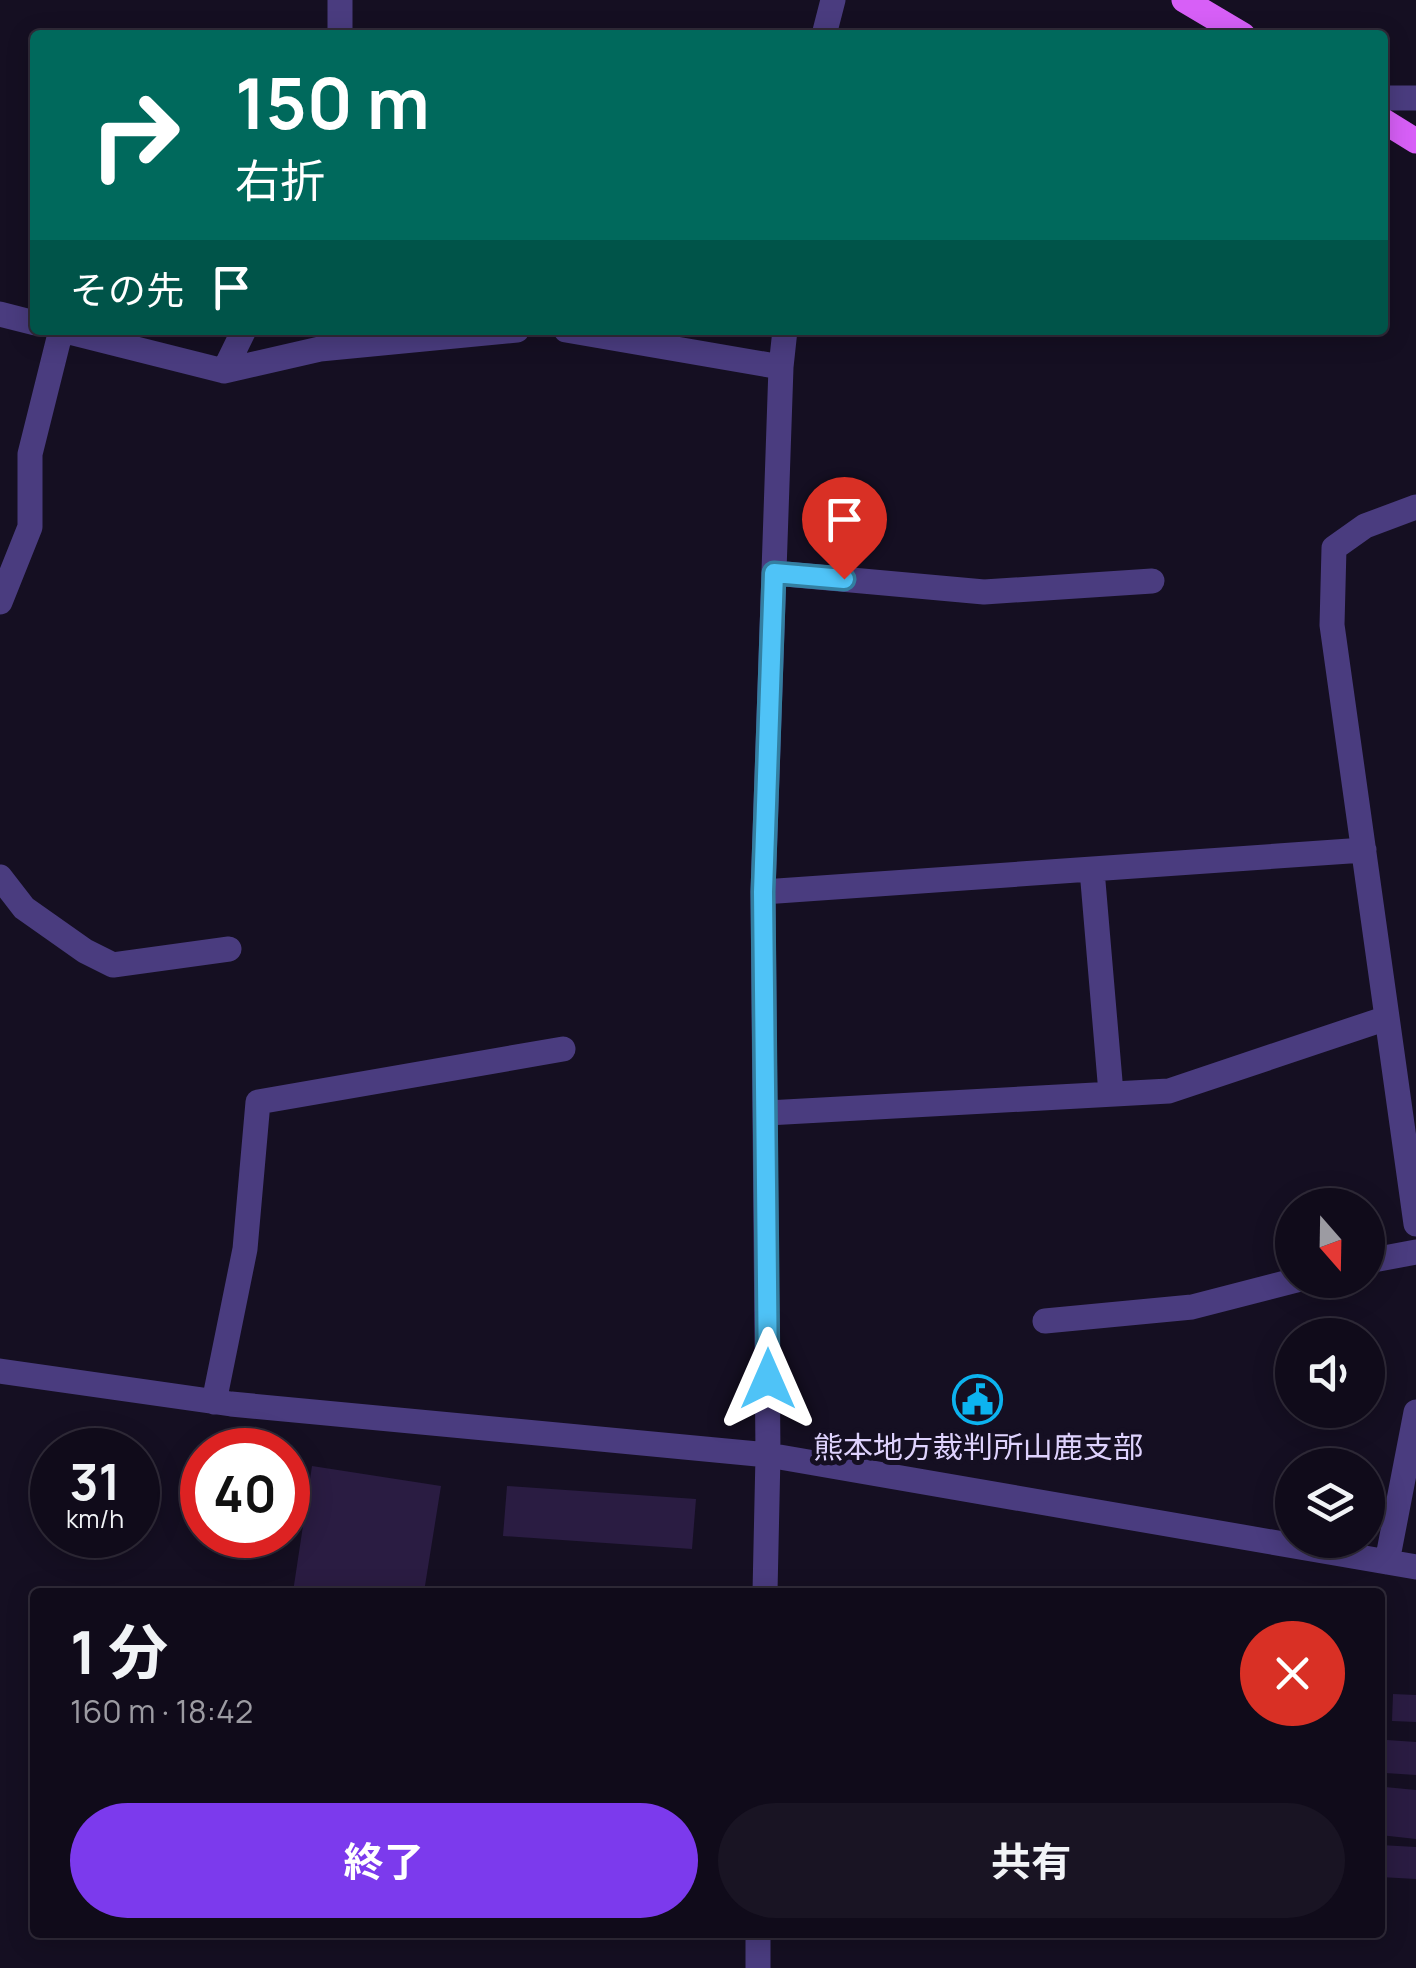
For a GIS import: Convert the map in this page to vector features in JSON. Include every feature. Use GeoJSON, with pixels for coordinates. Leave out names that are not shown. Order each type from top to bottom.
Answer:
{"type":"FeatureCollection","features":[{"type":"Feature","properties":{"kind":"main road"},"geometry":{"type":"LineString","coordinates":[[1184,0],[1235,30]]}},
{"type":"Feature","properties":{"kind":"main road"},"geometry":{"type":"LineString","coordinates":[[1388,124],[1416,141]]}},
{"type":"Feature","properties":{"kind":"street"},"geometry":{"type":"LineString","coordinates":[[340,0],[340,30]]}},
{"type":"Feature","properties":{"kind":"street"},"geometry":{"type":"LineString","coordinates":[[825,30],[833,0]]}},
{"type":"Feature","properties":{"kind":"street"},"geometry":{"type":"LineString","coordinates":[[1388,98],[1416,98]]}},
{"type":"Feature","properties":{"kind":"street"},"geometry":{"type":"LineString","coordinates":[[0,314],[30,322]]}},
{"type":"Feature","properties":{"kind":"street"},"geometry":{"type":"LineString","coordinates":[[3,589],[30,527],[30,454],[60,335]]}},
{"type":"Feature","properties":{"kind":"street"},"geometry":{"type":"LineString","coordinates":[[81,335],[224,371],[320,350],[468,335]]}},
{"type":"Feature","properties":{"kind":"street"},"geometry":{"type":"LineString","coordinates":[[224,371],[242,335]]}},
{"type":"Feature","properties":{"kind":"street"},"geometry":{"type":"LineString","coordinates":[[595,335],[781,367]]}},
{"type":"Feature","properties":{"kind":"street"},"geometry":{"type":"LineString","coordinates":[[765,1588],[767,1113],[763,892],[784,335]]}},
{"type":"Feature","properties":{"kind":"street"},"geometry":{"type":"LineString","coordinates":[[1416,507],[1365,526],[1334,548],[1332,625],[1416,1224]]}},
{"type":"Feature","properties":{"kind":"street"},"geometry":{"type":"LineString","coordinates":[[774,573],[984,592],[1152,581]]}},
{"type":"Feature","properties":{"kind":"street"},"geometry":{"type":"LineString","coordinates":[[763,892],[1364,850]]}},
{"type":"Feature","properties":{"kind":"street"},"geometry":{"type":"LineString","coordinates":[[1092,870],[1111,1094]]}},
{"type":"Feature","properties":{"kind":"street"},"geometry":{"type":"LineString","coordinates":[[0,877],[24,908],[85,951],[113,965],[229,949]]}},
{"type":"Feature","properties":{"kind":"street"},"geometry":{"type":"LineString","coordinates":[[767,1113],[1169,1092],[1387,1018]]}},
{"type":"Feature","properties":{"kind":"street"},"geometry":{"type":"LineString","coordinates":[[214,1402],[244,1249],[258,1102],[562,1049]]}},
{"type":"Feature","properties":{"kind":"street"},"geometry":{"type":"LineString","coordinates":[[1385,1258],[1416,1252]]}},
{"type":"Feature","properties":{"kind":"street"},"geometry":{"type":"LineString","coordinates":[[1046,1322],[1192,1307],[1275,1286]]}},
{"type":"Feature","properties":{"kind":"street"},"geometry":{"type":"LineString","coordinates":[[0,1371],[214,1402],[768,1455],[1416,1567]]}},
{"type":"Feature","properties":{"kind":"street"},"geometry":{"type":"LineString","coordinates":[[1387,1562],[1416,1412]]}},
{"type":"Feature","properties":{"kind":"street"},"geometry":{"type":"LineString","coordinates":[[758,1938],[758,1968]]}},
{"type":"Feature","properties":{"kind":"building"},"geometry":{"type":"Polygon","coordinates":[[[312,1466],[441,1486],[425,1588],[294,1588],[298,1558],[310,1558],[312,1466]]]}},
{"type":"Feature","properties":{"kind":"building"},"geometry":{"type":"Polygon","coordinates":[[[507,1486],[696,1499],[692,1549],[503,1536],[507,1486]]]}},
{"type":"Feature","properties":{"kind":"building"},"geometry":{"type":"Polygon","coordinates":[[[1393,1694],[1416,1695],[1416,1722],[1392,1721],[1393,1694]]]}},
{"type":"Feature","properties":{"kind":"building"},"geometry":{"type":"Polygon","coordinates":[[[1387,1740],[1416,1742],[1416,1775],[1385,1773],[1387,1740]]]}},
{"type":"Feature","properties":{"kind":"building"},"geometry":{"type":"Polygon","coordinates":[[[1385,1787],[1416,1790],[1416,1839],[1385,1836],[1385,1787]]]}},
{"type":"Feature","properties":{"kind":"building"},"geometry":{"type":"Polygon","coordinates":[[[1385,1845],[1416,1847],[1416,1879],[1385,1877],[1385,1845]]]}},
{"type":"Feature","properties":{"kind":"place","name":"熊本地方裁判所山鹿支部"},"geometry":{"type":"Point","coordinates":[978,1399]}},
{"type":"Feature","properties":{"kind":"route"},"geometry":{"type":"LineString","coordinates":[[768,1379],[763,892],[774,573],[844,579]]}}]}
